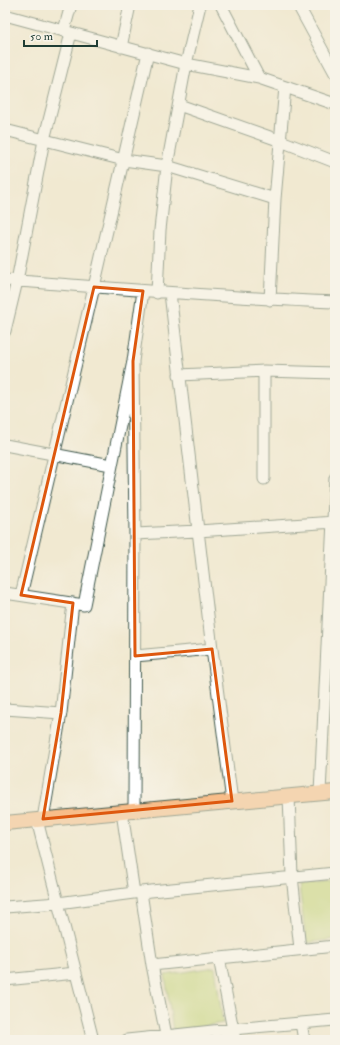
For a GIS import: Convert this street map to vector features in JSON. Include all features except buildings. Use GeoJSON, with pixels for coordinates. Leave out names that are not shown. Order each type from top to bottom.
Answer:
{"type":"FeatureCollection","features":[{"type":"Feature","properties":{"kind":"main road"},"geometry":{"type":"LineString","coordinates":[[5,823],[335,792]]}},
{"type":"Feature","properties":{"kind":"street"},"geometry":{"type":"LineString","coordinates":[[5,331],[17,281],[44,140],[67,32],[71,5]]}},
{"type":"Feature","properties":{"kind":"street"},"geometry":{"type":"LineString","coordinates":[[121,47],[130,5]]}},
{"type":"Feature","properties":{"kind":"street"},"geometry":{"type":"LineString","coordinates":[[157,293],[160,230],[167,166],[186,64],[200,5]]}},
{"type":"Feature","properties":{"kind":"street"},"geometry":{"type":"LineString","coordinates":[[221,5],[260,78]]}},
{"type":"Feature","properties":{"kind":"street"},"geometry":{"type":"LineString","coordinates":[[298,5],[335,73]]}},
{"type":"Feature","properties":{"kind":"street"},"geometry":{"type":"LineString","coordinates":[[5,15],[186,64],[260,78],[335,104]]}},
{"type":"Feature","properties":{"kind":"street"},"geometry":{"type":"LineString","coordinates":[[21,595],[148,53]]}},
{"type":"Feature","properties":{"kind":"street"},"geometry":{"type":"LineString","coordinates":[[270,300],[275,199],[285,87]]}},
{"type":"Feature","properties":{"kind":"street"},"geometry":{"type":"LineString","coordinates":[[179,105],[335,162]]}},
{"type":"Feature","properties":{"kind":"street"},"geometry":{"type":"LineString","coordinates":[[5,130],[124,160],[167,166],[275,199]]}},
{"type":"Feature","properties":{"kind":"street"},"geometry":{"type":"LineString","coordinates":[[5,280],[157,293],[270,300],[335,302]]}},
{"type":"Feature","properties":{"kind":"street"},"geometry":{"type":"LineString","coordinates":[[5,593],[84,605],[133,361],[143,291]]}},
{"type":"Feature","properties":{"kind":"street"},"geometry":{"type":"LineString","coordinates":[[170,293],[212,648],[232,802]]}},
{"type":"Feature","properties":{"kind":"street"},"geometry":{"type":"LineString","coordinates":[[133,361],[135,656],[128,811],[138,893],[167,1038]]}},
{"type":"Feature","properties":{"kind":"street"},"geometry":{"type":"LineString","coordinates":[[179,375],[264,371],[335,373]]}},
{"type":"Feature","properties":{"kind":"street"},"geometry":{"type":"LineString","coordinates":[[264,371],[264,479]]}},
{"type":"Feature","properties":{"kind":"street"},"geometry":{"type":"LineString","coordinates":[[5,445],[111,465]]}},
{"type":"Feature","properties":{"kind":"street"},"geometry":{"type":"LineString","coordinates":[[320,793],[335,478]]}},
{"type":"Feature","properties":{"kind":"street"},"geometry":{"type":"LineString","coordinates":[[135,534],[334,522]]}},
{"type":"Feature","properties":{"kind":"street"},"geometry":{"type":"LineString","coordinates":[[73,603],[61,713],[40,820],[58,902],[93,1040]]}},
{"type":"Feature","properties":{"kind":"street"},"geometry":{"type":"LineString","coordinates":[[135,656],[212,648]]}},
{"type":"Feature","properties":{"kind":"street"},"geometry":{"type":"LineString","coordinates":[[5,708],[61,713]]}},
{"type":"Feature","properties":{"kind":"street"},"geometry":{"type":"LineString","coordinates":[[289,796],[292,876],[300,949]]}},
{"type":"Feature","properties":{"kind":"street"},"geometry":{"type":"LineString","coordinates":[[5,906],[58,902],[292,876],[335,873]]}},
{"type":"Feature","properties":{"kind":"street"},"geometry":{"type":"LineString","coordinates":[[152,965],[335,946]]}},
{"type":"Feature","properties":{"kind":"street"},"geometry":{"type":"LineString","coordinates":[[219,958],[235,1040]]}},
{"type":"Feature","properties":{"kind":"street"},"geometry":{"type":"LineString","coordinates":[[5,980],[76,973]]}},
{"type":"Feature","properties":{"kind":"street"},"geometry":{"type":"LineString","coordinates":[[127,1040],[167,1038],[232,1029],[335,1020]]}},
{"type":"Feature","properties":{"kind":"street"},"geometry":{"type":"LineString","coordinates":[[301,1023],[304,1040]]}},
{"type":"Feature","properties":{"kind":"highlighted area"},"geometry":{"type":"Polygon","coordinates":[[[94,287],[143,291],[133,361],[135,656],[212,649],[232,801],[43,819],[61,713],[73,603],[21,595],[94,287]]]}},
{"type":"Feature","properties":{"kind":"green space"},"geometry":{"type":"Polygon","coordinates":[[[335,881],[335,939],[306,943],[299,885],[335,881]]]}},
{"type":"Feature","properties":{"kind":"green space"},"geometry":{"type":"Polygon","coordinates":[[[215,967],[223,1023],[173,1031],[165,975],[215,967]]]}}]}
